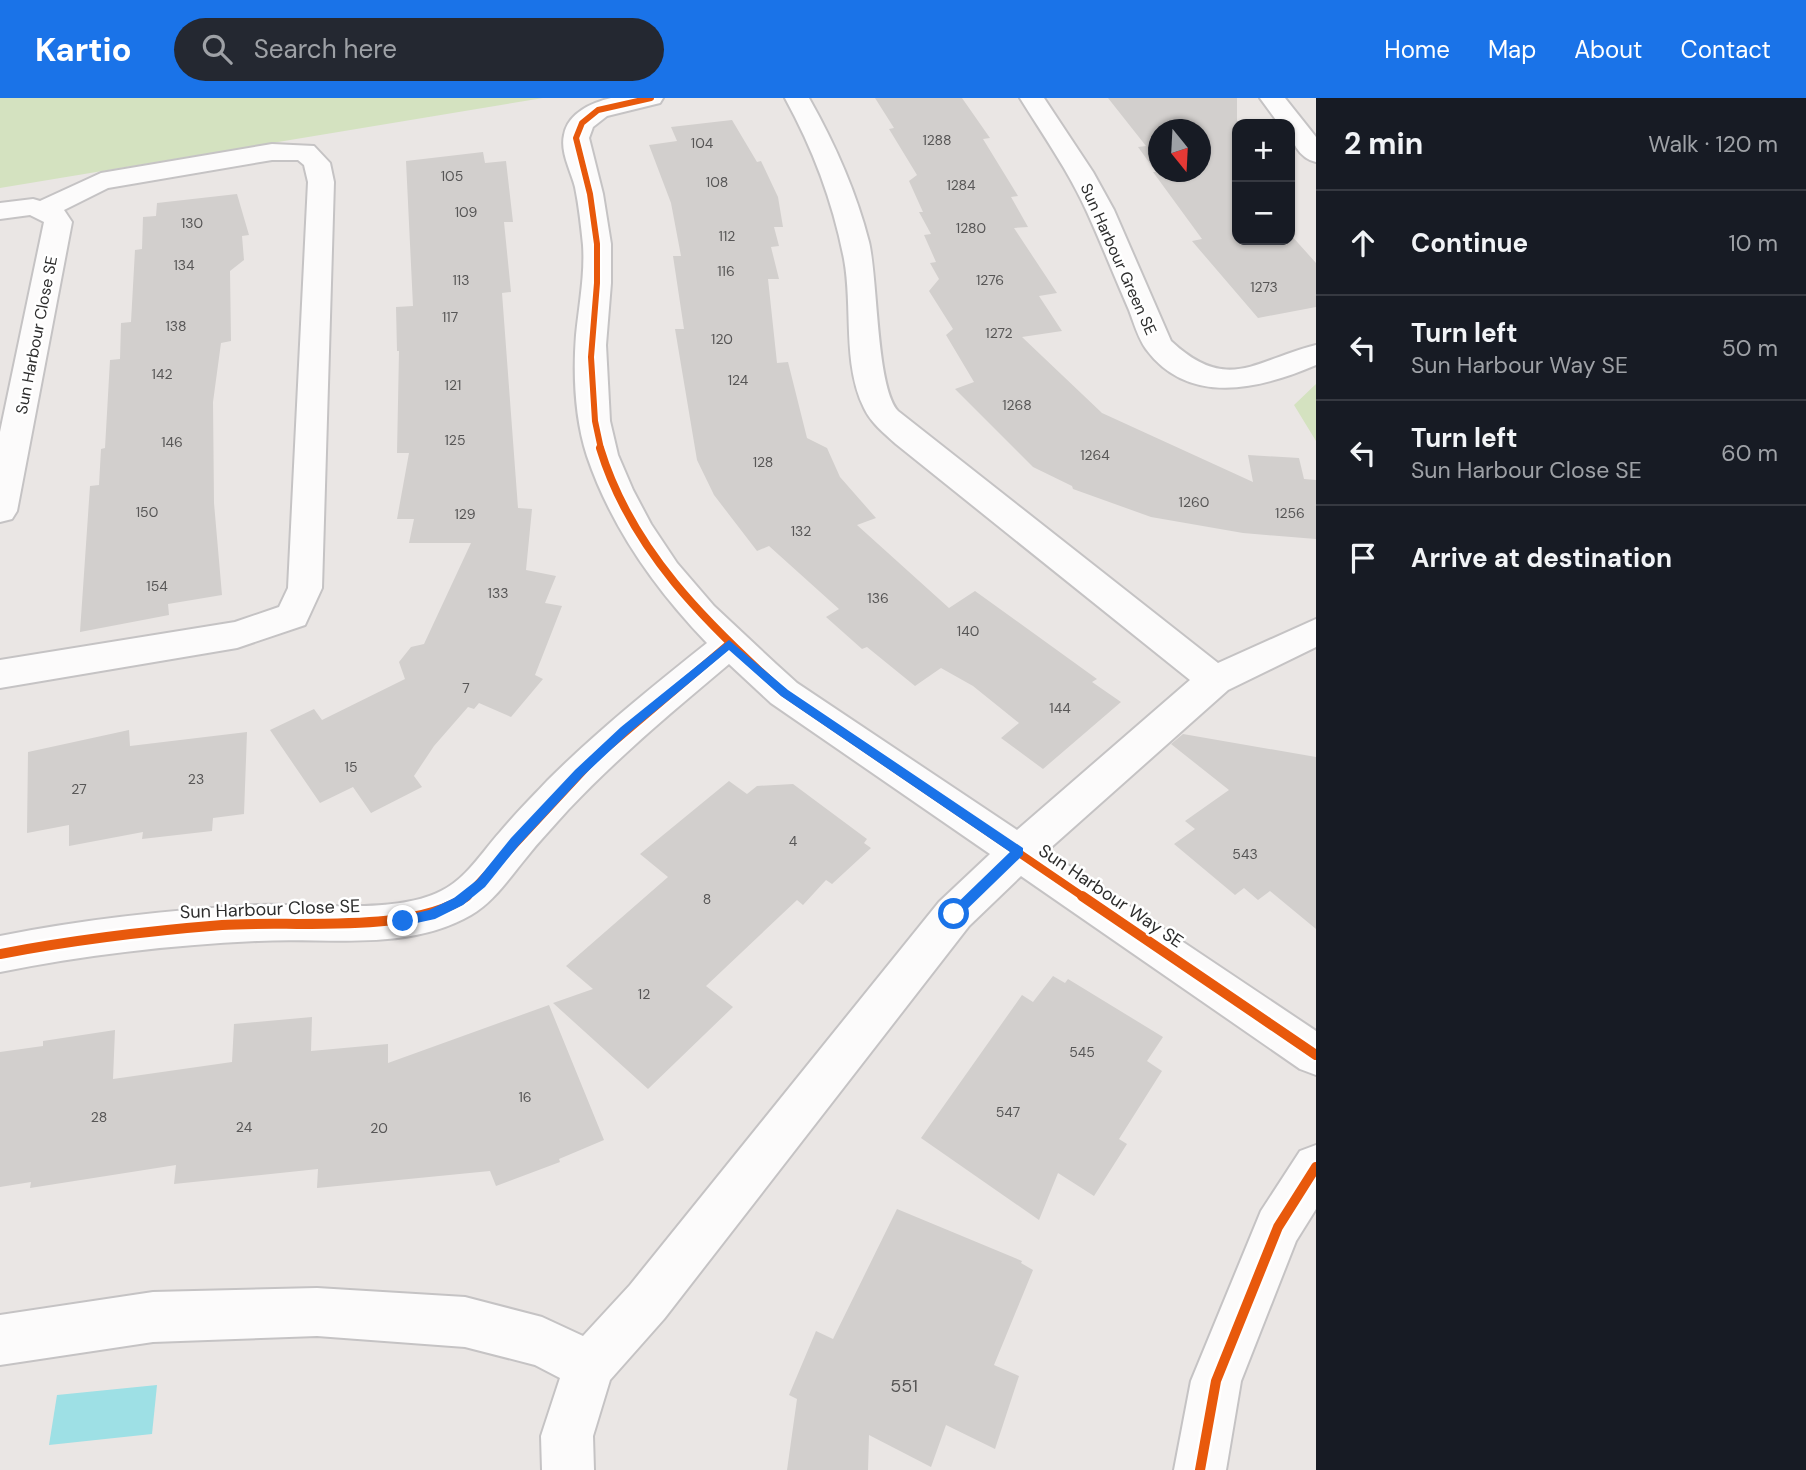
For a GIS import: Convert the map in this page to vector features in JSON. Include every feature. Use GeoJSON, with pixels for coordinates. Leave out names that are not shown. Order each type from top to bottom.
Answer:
{"type":"FeatureCollection","features":[{"type":"Feature","properties":{"kind":"street","name":"Sun Harbour Way SE"},"geometry":{"type":"LineString","coordinates":[[651,98],[608,107],[585,120],[578,131],[576,141],[589,187],[596,235],[598,292],[591,338],[596,432],[614,484],[634,525],[691,604],[729,644],[785,693],[1316,1055]]}},
{"type":"Feature","properties":{"kind":"street"},"geometry":{"type":"LineString","coordinates":[[797,98],[816,131],[834,172],[851,226],[859,266],[865,338],[879,408],[907,437],[1215,680]]}},
{"type":"Feature","properties":{"kind":"street","name":"Sun Harbour Green SE"},"geometry":{"type":"LineString","coordinates":[[1032,98],[1080,172],[1100,210],[1158,345],[1169,358],[1204,376],[1241,380],[1258,378],[1316,354]]}},
{"type":"Feature","properties":{"kind":"street"},"geometry":{"type":"LineString","coordinates":[[1272,98],[1316,154]]}},
{"type":"Feature","properties":{"kind":"street"},"geometry":{"type":"LineString","coordinates":[[0,211],[33,207],[45,209],[102,181],[115,178],[272,152],[305,152],[317,163],[321,181],[305,588],[293,616],[237,635],[0,674]]}},
{"type":"Feature","properties":{"kind":"street","name":"Sun Harbour Close SE"},"geometry":{"type":"LineString","coordinates":[[0,511],[58,222],[54,215],[45,209]]}},
{"type":"Feature","properties":{"kind":"street"},"geometry":{"type":"LineString","coordinates":[[568,1470],[567,1436],[589,1366],[647,1302],[954,914],[1019,852],[1215,680],[1316,632]]}},
{"type":"Feature","properties":{"kind":"street","name":"Sun Harbour Close SE"},"geometry":{"type":"LineString","coordinates":[[0,954],[171,928],[295,921],[403,921],[430,915],[458,902],[481,883],[515,841],[579,773],[625,730],[729,644]]}},
{"type":"Feature","properties":{"kind":"street"},"geometry":{"type":"LineString","coordinates":[[1200,1470],[1216,1381],[1278,1227],[1316,1167]]}},
{"type":"Feature","properties":{"kind":"street"},"geometry":{"type":"LineString","coordinates":[[0,1340],[153,1317],[317,1312],[465,1322],[542,1342],[589,1366]]}},
{"type":"Feature","properties":{"kind":"green space"},"geometry":{"type":"Polygon","coordinates":[[[0,98],[543,98],[0,188],[0,98]]]}},
{"type":"Feature","properties":{"kind":"green space"},"geometry":{"type":"Polygon","coordinates":[[[1316,384],[1316,441],[1294,405],[1316,384]]]}},
{"type":"Feature","properties":{"kind":"water"},"geometry":{"type":"Polygon","coordinates":[[[157,1385],[152,1434],[49,1445],[57,1395],[157,1385]]]}},
{"type":"Feature","properties":{"kind":"building"},"geometry":{"type":"Polygon","coordinates":[[[875,98],[962,98],[990,138],[983,139],[1018,196],[1011,197],[1028,227],[1014,228],[1057,293],[1039,296],[1062,331],[1022,337],[1102,413],[1253,482],[1248,455],[1299,458],[1304,479],[1316,480],[1316,539],[1243,533],[1151,517],[1073,489],[1072,486],[1033,467],[955,389],[974,382],[946,335],[953,329],[929,291],[939,279],[930,263],[936,262],[924,235],[931,234],[919,212],[923,212],[909,181],[917,175],[889,129],[894,128],[875,98]]]}},
{"type":"Feature","properties":{"kind":"building"},"geometry":{"type":"Polygon","coordinates":[[[1108,98],[1237,98],[1237,119],[1232,119],[1232,245],[1295,245],[1295,240],[1316,263],[1316,307],[1258,318],[1192,241],[1202,239],[1160,182],[1211,182],[1211,119],[1148,119],[1148,161],[1138,147],[1146,146],[1108,98]]]}},
{"type":"Feature","properties":{"kind":"building"},"geometry":{"type":"Polygon","coordinates":[[[732,120],[757,162],[761,161],[778,197],[783,227],[774,227],[779,246],[771,247],[779,279],[768,279],[777,363],[788,362],[807,438],[827,448],[840,477],[876,518],[857,525],[949,608],[975,591],[1097,679],[1092,682],[1121,702],[1043,769],[1001,738],[1019,723],[973,686],[941,668],[915,686],[867,647],[862,649],[826,617],[839,609],[769,546],[757,551],[714,495],[697,460],[675,329],[684,329],[673,256],[681,256],[671,203],[649,145],[677,141],[671,127],[732,120]]]}},
{"type":"Feature","properties":{"kind":"building"},"geometry":{"type":"Polygon","coordinates":[[[483,152],[485,163],[506,161],[513,222],[504,222],[511,292],[502,293],[518,508],[532,509],[526,570],[556,576],[545,603],[562,606],[535,675],[543,679],[511,717],[479,703],[474,709],[468,707],[434,746],[414,776],[422,787],[371,813],[353,787],[320,803],[270,730],[314,709],[322,720],[405,679],[399,662],[411,647],[424,644],[471,543],[409,543],[414,519],[397,519],[409,453],[397,453],[399,351],[396,307],[413,306],[406,161],[483,152]]]}},
{"type":"Feature","properties":{"kind":"building"},"geometry":{"type":"Polygon","coordinates":[[[237,194],[249,235],[242,236],[244,260],[230,271],[231,341],[221,343],[213,402],[214,503],[222,595],[168,604],[169,615],[80,632],[90,486],[99,485],[101,449],[105,448],[110,360],[120,359],[121,323],[131,322],[135,250],[142,249],[143,217],[156,216],[157,203],[237,194]]]}},
{"type":"Feature","properties":{"kind":"building"},"geometry":{"type":"Polygon","coordinates":[[[129,730],[130,746],[247,732],[244,814],[213,818],[212,831],[142,839],[143,832],[69,846],[69,825],[27,833],[28,752],[129,730]]]}},
{"type":"Feature","properties":{"kind":"building"},"geometry":{"type":"Polygon","coordinates":[[[1183,734],[1316,757],[1316,929],[1270,891],[1258,900],[1244,888],[1235,895],[1174,844],[1195,829],[1185,821],[1229,790],[1171,744],[1183,734]]]}},
{"type":"Feature","properties":{"kind":"building"},"geometry":{"type":"Polygon","coordinates":[[[729,781],[747,794],[757,786],[793,784],[867,839],[864,843],[871,848],[832,884],[826,880],[803,905],[797,900],[706,986],[733,1007],[648,1089],[553,1003],[593,989],[566,966],[668,877],[640,854],[729,781]]]}},
{"type":"Feature","properties":{"kind":"building"},"geometry":{"type":"Polygon","coordinates":[[[1053,976],[1065,983],[1068,979],[1163,1037],[1147,1061],[1162,1071],[1119,1139],[1127,1144],[1094,1196],[1058,1173],[1039,1220],[921,1138],[1022,995],[1033,1002],[1053,976]]]}},
{"type":"Feature","properties":{"kind":"building"},"geometry":{"type":"Polygon","coordinates":[[[549,1005],[604,1140],[559,1159],[560,1162],[496,1186],[490,1171],[317,1188],[318,1169],[174,1184],[176,1165],[30,1188],[31,1182],[0,1187],[0,1052],[43,1046],[43,1041],[115,1030],[113,1079],[232,1062],[234,1024],[312,1017],[311,1051],[388,1044],[388,1063],[549,1005]]]}},
{"type":"Feature","properties":{"kind":"building"},"geometry":{"type":"Polygon","coordinates":[[[897,1209],[1022,1261],[1021,1263],[1033,1270],[994,1365],[1019,1376],[995,1449],[946,1425],[931,1467],[869,1435],[868,1470],[787,1470],[797,1399],[789,1395],[816,1331],[833,1339],[897,1209]]]}},
{"type":"Feature","properties":{"kind":"cycle path"},"geometry":{"type":"LineString","coordinates":[[651,98],[598,110],[582,123],[576,138],[590,194],[597,244],[597,283],[591,336],[592,397],[596,431],[612,479],[648,549],[702,615],[784,693],[1316,1055]]}},
{"type":"Feature","properties":{"kind":"cycle path"},"geometry":{"type":"LineString","coordinates":[[0,954],[64,942],[161,930],[282,922],[387,921],[436,912],[457,903],[474,890],[530,825],[595,758],[729,644]]}},
{"type":"Feature","properties":{"kind":"cycle path"},"geometry":{"type":"LineString","coordinates":[[1200,1470],[1216,1381],[1278,1227],[1316,1167]]}},
{"type":"Feature","properties":{"kind":"route"},"geometry":{"type":"LineString","coordinates":[[403,921],[430,915],[458,902],[481,883],[515,841],[579,773],[625,730],[729,644],[785,693],[1019,852],[954,914]]}}]}
